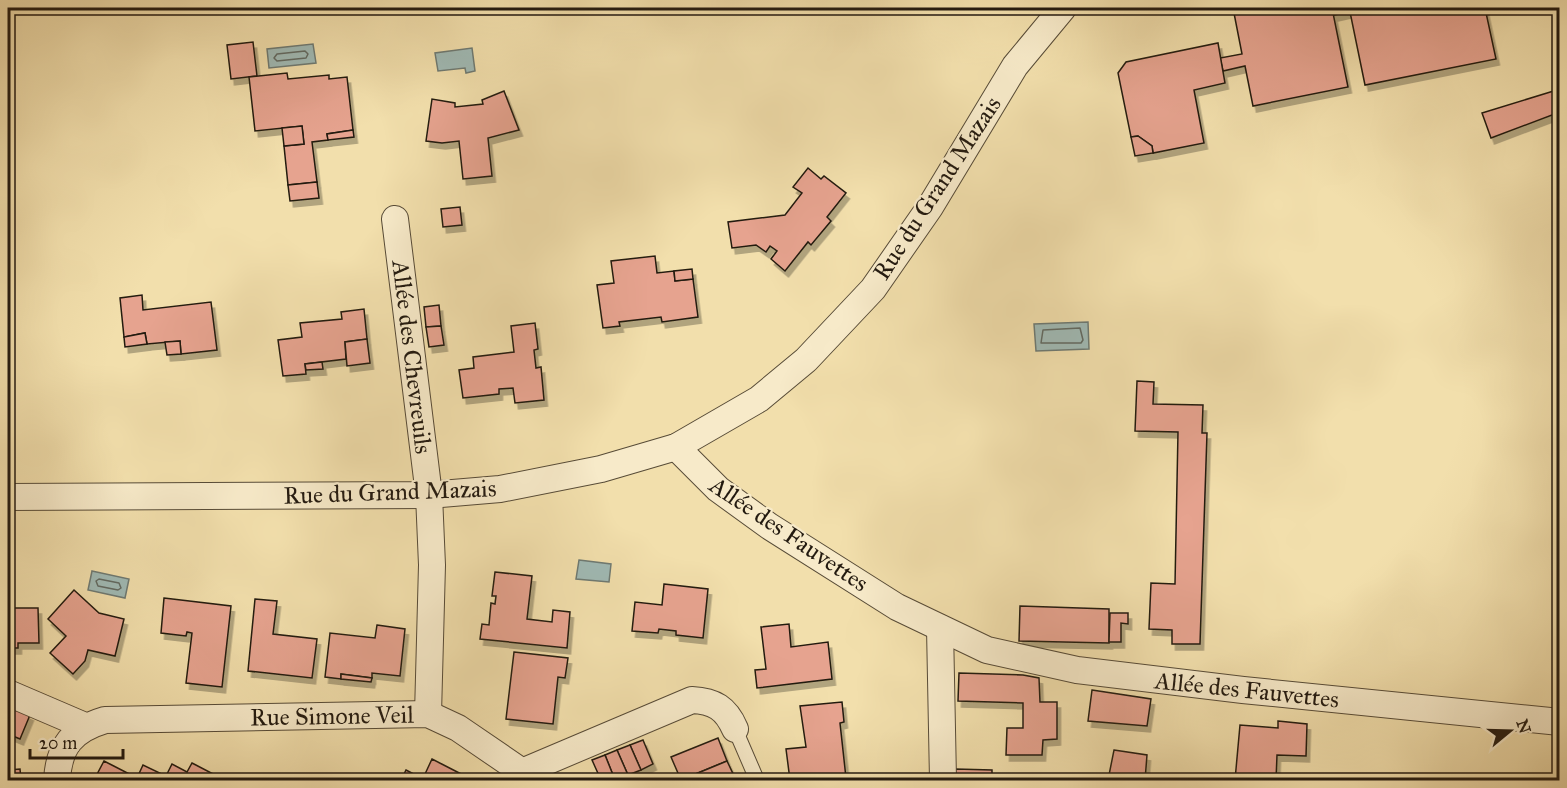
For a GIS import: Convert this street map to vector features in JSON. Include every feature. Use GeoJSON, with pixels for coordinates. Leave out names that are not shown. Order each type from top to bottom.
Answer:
{"type":"FeatureCollection","features":[{"type":"Feature","properties":{"kind":"street","name":"Rue du Grand Mazais"},"geometry":{"type":"LineString","coordinates":[[8,497],[429,495],[522,484],[601,469],[676,447],[759,399],[806,360],[873,289],[930,207],[1016,66],[1063,8]]}},
{"type":"Feature","properties":{"kind":"street","name":"Allée des Chevreuils"},"geometry":{"type":"LineString","coordinates":[[395,219],[429,495]]}},
{"type":"Feature","properties":{"kind":"street","name":"Allée des Fauvettes"},"geometry":{"type":"LineString","coordinates":[[676,447],[718,489],[769,526],[897,607],[987,650],[1077,670],[1243,690],[1560,722]]}},
{"type":"Feature","properties":{"kind":"street","name":"Rue Simone Veil"},"geometry":{"type":"LineString","coordinates":[[429,495],[432,565],[429,714]]}},
{"type":"Feature","properties":{"kind":"street"},"geometry":{"type":"LineString","coordinates":[[940,628],[943,780]]}},
{"type":"Feature","properties":{"kind":"street"},"geometry":{"type":"LineString","coordinates":[[8,693],[85,726],[68,741],[58,764],[57,780]]}},
{"type":"Feature","properties":{"kind":"street"},"geometry":{"type":"LineString","coordinates":[[528,776],[692,700],[710,701],[723,709],[735,729]]}},
{"type":"Feature","properties":{"kind":"street","name":"Rue Simone Veil"},"geometry":{"type":"LineString","coordinates":[[85,726],[105,720],[429,714],[458,728],[528,776]]}},
{"type":"Feature","properties":{"kind":"lane"},"geometry":{"type":"LineString","coordinates":[[735,729],[757,780]]}},
{"type":"Feature","properties":{"kind":"water"},"geometry":{"type":"Polygon","coordinates":[[[313,44],[316,63],[269,68],[267,49],[313,44]]]}},
{"type":"Feature","properties":{"kind":"water"},"geometry":{"type":"Polygon","coordinates":[[[472,48],[475,71],[466,73],[465,68],[438,71],[435,53],[472,48]]]}},
{"type":"Feature","properties":{"kind":"water"},"geometry":{"type":"Polygon","coordinates":[[[1088,322],[1089,349],[1036,351],[1034,324],[1088,322]]]}},
{"type":"Feature","properties":{"kind":"water"},"geometry":{"type":"Polygon","coordinates":[[[579,560],[611,564],[609,582],[576,579],[579,560]]]}},
{"type":"Feature","properties":{"kind":"water"},"geometry":{"type":"Polygon","coordinates":[[[92,571],[129,579],[125,598],[88,590],[92,571]]]}},
{"type":"Feature","properties":{"kind":"building"},"geometry":{"type":"Polygon","coordinates":[[[1233,8],[1332,8],[1348,87],[1253,106],[1245,66],[1223,71],[1220,58],[1242,54],[1233,8]]]}},
{"type":"Feature","properties":{"kind":"building"},"geometry":{"type":"Polygon","coordinates":[[[1332,8],[1366,8],[1334,15],[1332,8]]]}},
{"type":"Feature","properties":{"kind":"building"},"geometry":{"type":"Polygon","coordinates":[[[1366,8],[1485,8],[1496,59],[1365,85],[1350,12],[1366,8]]]}},
{"type":"Feature","properties":{"kind":"building"},"geometry":{"type":"Polygon","coordinates":[[[253,42],[257,76],[231,79],[227,45],[253,42]]]}},
{"type":"Feature","properties":{"kind":"building"},"geometry":{"type":"Polygon","coordinates":[[[1218,43],[1225,83],[1194,90],[1204,143],[1153,153],[1152,146],[1138,136],[1131,137],[1118,73],[1126,62],[1218,43]]]}},
{"type":"Feature","properties":{"kind":"building"},"geometry":{"type":"Polygon","coordinates":[[[287,73],[288,79],[329,75],[329,79],[347,77],[353,130],[327,134],[328,140],[312,142],[317,182],[288,185],[284,146],[304,144],[302,126],[255,131],[249,77],[287,73]]]}},
{"type":"Feature","properties":{"kind":"building"},"geometry":{"type":"Polygon","coordinates":[[[1560,89],[1560,112],[1491,138],[1482,113],[1560,89]]]}},
{"type":"Feature","properties":{"kind":"building"},"geometry":{"type":"Polygon","coordinates":[[[504,91],[519,130],[488,138],[492,176],[463,179],[459,141],[442,143],[426,141],[432,99],[455,103],[455,107],[483,104],[482,100],[504,91]]]}},
{"type":"Feature","properties":{"kind":"building"},"geometry":{"type":"Polygon","coordinates":[[[302,126],[304,144],[284,146],[282,128],[302,126]]]}},
{"type":"Feature","properties":{"kind":"building"},"geometry":{"type":"Polygon","coordinates":[[[353,130],[354,137],[328,140],[327,134],[353,130]]]}},
{"type":"Feature","properties":{"kind":"building"},"geometry":{"type":"Polygon","coordinates":[[[1138,136],[1152,146],[1153,153],[1135,156],[1131,137],[1138,136]]]}},
{"type":"Feature","properties":{"kind":"building"},"geometry":{"type":"Polygon","coordinates":[[[808,168],[821,179],[824,176],[846,193],[827,217],[831,221],[811,245],[808,242],[785,271],[771,259],[777,251],[770,246],[766,252],[756,245],[732,248],[728,222],[785,215],[802,193],[793,187],[808,168]]]}},
{"type":"Feature","properties":{"kind":"building"},"geometry":{"type":"Polygon","coordinates":[[[317,182],[319,198],[290,201],[288,185],[317,182]]]}},
{"type":"Feature","properties":{"kind":"building"},"geometry":{"type":"Polygon","coordinates":[[[460,207],[462,225],[443,227],[441,209],[460,207]]]}},
{"type":"Feature","properties":{"kind":"building"},"geometry":{"type":"Polygon","coordinates":[[[655,256],[657,273],[674,271],[675,281],[693,279],[698,317],[662,322],[661,317],[619,322],[620,326],[603,328],[597,285],[614,283],[611,261],[655,256]]]}},
{"type":"Feature","properties":{"kind":"building"},"geometry":{"type":"Polygon","coordinates":[[[692,269],[693,279],[675,281],[674,271],[692,269]]]}},
{"type":"Feature","properties":{"kind":"building"},"geometry":{"type":"Polygon","coordinates":[[[142,295],[143,310],[211,302],[217,350],[181,354],[180,341],[147,344],[145,333],[124,337],[120,298],[142,295]]]}},
{"type":"Feature","properties":{"kind":"building"},"geometry":{"type":"Polygon","coordinates":[[[439,305],[441,326],[426,327],[424,307],[439,305]]]}},
{"type":"Feature","properties":{"kind":"building"},"geometry":{"type":"Polygon","coordinates":[[[364,309],[367,339],[345,342],[346,359],[305,364],[306,374],[283,376],[278,340],[302,337],[300,323],[342,319],[341,312],[364,309]]]}},
{"type":"Feature","properties":{"kind":"building"},"geometry":{"type":"Polygon","coordinates":[[[535,323],[538,349],[534,350],[536,368],[541,367],[544,400],[515,403],[513,388],[499,389],[499,394],[463,398],[459,370],[474,368],[473,357],[514,352],[511,326],[535,323]]]}},
{"type":"Feature","properties":{"kind":"building"},"geometry":{"type":"Polygon","coordinates":[[[441,326],[444,345],[429,347],[426,327],[441,326]]]}},
{"type":"Feature","properties":{"kind":"building"},"geometry":{"type":"Polygon","coordinates":[[[145,333],[147,344],[125,347],[124,337],[145,333]]]}},
{"type":"Feature","properties":{"kind":"building"},"geometry":{"type":"Polygon","coordinates":[[[367,339],[370,363],[347,366],[345,342],[367,339]]]}},
{"type":"Feature","properties":{"kind":"building"},"geometry":{"type":"Polygon","coordinates":[[[180,341],[181,354],[167,355],[165,342],[180,341]]]}},
{"type":"Feature","properties":{"kind":"building"},"geometry":{"type":"Polygon","coordinates":[[[322,362],[323,369],[306,370],[305,364],[322,362]]]}},
{"type":"Feature","properties":{"kind":"building"},"geometry":{"type":"Polygon","coordinates":[[[1137,381],[1154,382],[1153,404],[1203,405],[1202,433],[1207,433],[1200,644],[1172,644],[1172,630],[1149,629],[1151,583],[1175,584],[1178,432],[1135,431],[1137,381]]]}},
{"type":"Feature","properties":{"kind":"building"},"geometry":{"type":"Polygon","coordinates":[[[495,572],[532,576],[527,619],[552,622],[553,610],[570,612],[567,648],[480,639],[482,624],[489,625],[491,603],[495,604],[496,596],[492,596],[495,572]]]}},
{"type":"Feature","properties":{"kind":"building"},"geometry":{"type":"Polygon","coordinates":[[[664,584],[708,589],[703,638],[676,635],[676,631],[659,629],[658,633],[632,631],[635,602],[662,605],[664,584]]]}},
{"type":"Feature","properties":{"kind":"building"},"geometry":{"type":"Polygon","coordinates":[[[74,590],[99,613],[124,619],[115,656],[88,650],[85,661],[73,674],[50,653],[66,636],[48,619],[74,590]]]}},
{"type":"Feature","properties":{"kind":"building"},"geometry":{"type":"Polygon","coordinates":[[[164,598],[231,606],[222,687],[186,683],[192,633],[187,632],[186,636],[161,633],[164,598]]]}},
{"type":"Feature","properties":{"kind":"building"},"geometry":{"type":"Polygon","coordinates":[[[255,599],[277,601],[273,634],[317,639],[312,678],[248,671],[255,599]]]}},
{"type":"Feature","properties":{"kind":"building"},"geometry":{"type":"Polygon","coordinates":[[[1020,606],[1109,609],[1109,643],[1019,641],[1020,606]]]}},
{"type":"Feature","properties":{"kind":"building"},"geometry":{"type":"Polygon","coordinates":[[[8,608],[38,608],[39,643],[18,643],[18,648],[8,648],[8,608]]]}},
{"type":"Feature","properties":{"kind":"building"},"geometry":{"type":"Polygon","coordinates":[[[1110,613],[1128,613],[1128,624],[1121,623],[1121,642],[1109,642],[1110,613]]]}},
{"type":"Feature","properties":{"kind":"building"},"geometry":{"type":"Polygon","coordinates":[[[789,624],[791,647],[828,642],[832,679],[757,688],[755,670],[766,669],[761,627],[789,624]]]}},
{"type":"Feature","properties":{"kind":"building"},"geometry":{"type":"Polygon","coordinates":[[[377,625],[405,629],[400,676],[372,673],[372,678],[341,674],[341,679],[325,677],[330,633],[375,638],[377,625]]]}},
{"type":"Feature","properties":{"kind":"building"},"geometry":{"type":"Polygon","coordinates":[[[514,652],[568,658],[565,678],[558,677],[553,724],[506,719],[514,652]]]}},
{"type":"Feature","properties":{"kind":"building"},"geometry":{"type":"Polygon","coordinates":[[[959,673],[1023,675],[1039,678],[1040,702],[1057,702],[1057,739],[1043,740],[1042,755],[1006,755],[1007,728],[1023,728],[1023,703],[958,701],[959,673]]]}},
{"type":"Feature","properties":{"kind":"building"},"geometry":{"type":"Polygon","coordinates":[[[341,674],[372,678],[371,682],[341,679],[341,674]]]}},
{"type":"Feature","properties":{"kind":"building"},"geometry":{"type":"Polygon","coordinates":[[[1092,690],[1151,699],[1147,726],[1088,721],[1092,690]]]}},
{"type":"Feature","properties":{"kind":"building"},"geometry":{"type":"Polygon","coordinates":[[[842,702],[844,722],[840,723],[846,778],[790,780],[786,749],[806,747],[800,706],[842,702]]]}},
{"type":"Feature","properties":{"kind":"building"},"geometry":{"type":"Polygon","coordinates":[[[8,705],[30,715],[20,739],[8,734],[8,705]]]}},
{"type":"Feature","properties":{"kind":"building"},"geometry":{"type":"Polygon","coordinates":[[[1278,721],[1307,724],[1306,756],[1277,755],[1276,780],[1235,780],[1240,725],[1278,728],[1278,721]]]}},
{"type":"Feature","properties":{"kind":"building"},"geometry":{"type":"Polygon","coordinates":[[[718,738],[727,761],[681,780],[671,757],[718,738]]]}},
{"type":"Feature","properties":{"kind":"building"},"geometry":{"type":"Polygon","coordinates":[[[643,740],[653,764],[641,770],[630,745],[643,740]]]}},
{"type":"Feature","properties":{"kind":"building"},"geometry":{"type":"Polygon","coordinates":[[[630,745],[641,770],[628,775],[617,750],[630,745]]]}},
{"type":"Feature","properties":{"kind":"building"},"geometry":{"type":"Polygon","coordinates":[[[617,750],[628,775],[615,780],[605,755],[617,750]]]}},
{"type":"Feature","properties":{"kind":"building"},"geometry":{"type":"Polygon","coordinates":[[[1114,750],[1147,755],[1145,780],[1108,780],[1114,750]]]}},
{"type":"Feature","properties":{"kind":"building"},"geometry":{"type":"Polygon","coordinates":[[[605,755],[615,780],[601,780],[592,760],[605,755]]]}},
{"type":"Feature","properties":{"kind":"building"},"geometry":{"type":"Polygon","coordinates":[[[432,759],[469,778],[467,780],[428,780],[430,776],[425,774],[432,759]]]}},
{"type":"Feature","properties":{"kind":"building"},"geometry":{"type":"Polygon","coordinates":[[[104,761],[137,778],[143,765],[166,776],[164,780],[94,780],[104,761]]]}},
{"type":"Feature","properties":{"kind":"building"},"geometry":{"type":"Polygon","coordinates":[[[727,761],[736,780],[681,780],[727,761]]]}},
{"type":"Feature","properties":{"kind":"building"},"geometry":{"type":"Polygon","coordinates":[[[192,763],[221,778],[220,780],[164,780],[172,764],[187,772],[192,763]]]}},
{"type":"Feature","properties":{"kind":"building"},"geometry":{"type":"Polygon","coordinates":[[[20,769],[21,780],[8,780],[8,770],[20,769]]]}},
{"type":"Feature","properties":{"kind":"building"},"geometry":{"type":"Polygon","coordinates":[[[955,769],[992,770],[992,780],[956,780],[955,769]]]}},
{"type":"Feature","properties":{"kind":"building"},"geometry":{"type":"Polygon","coordinates":[[[406,770],[423,779],[427,780],[401,780],[406,770]]]}}]}
